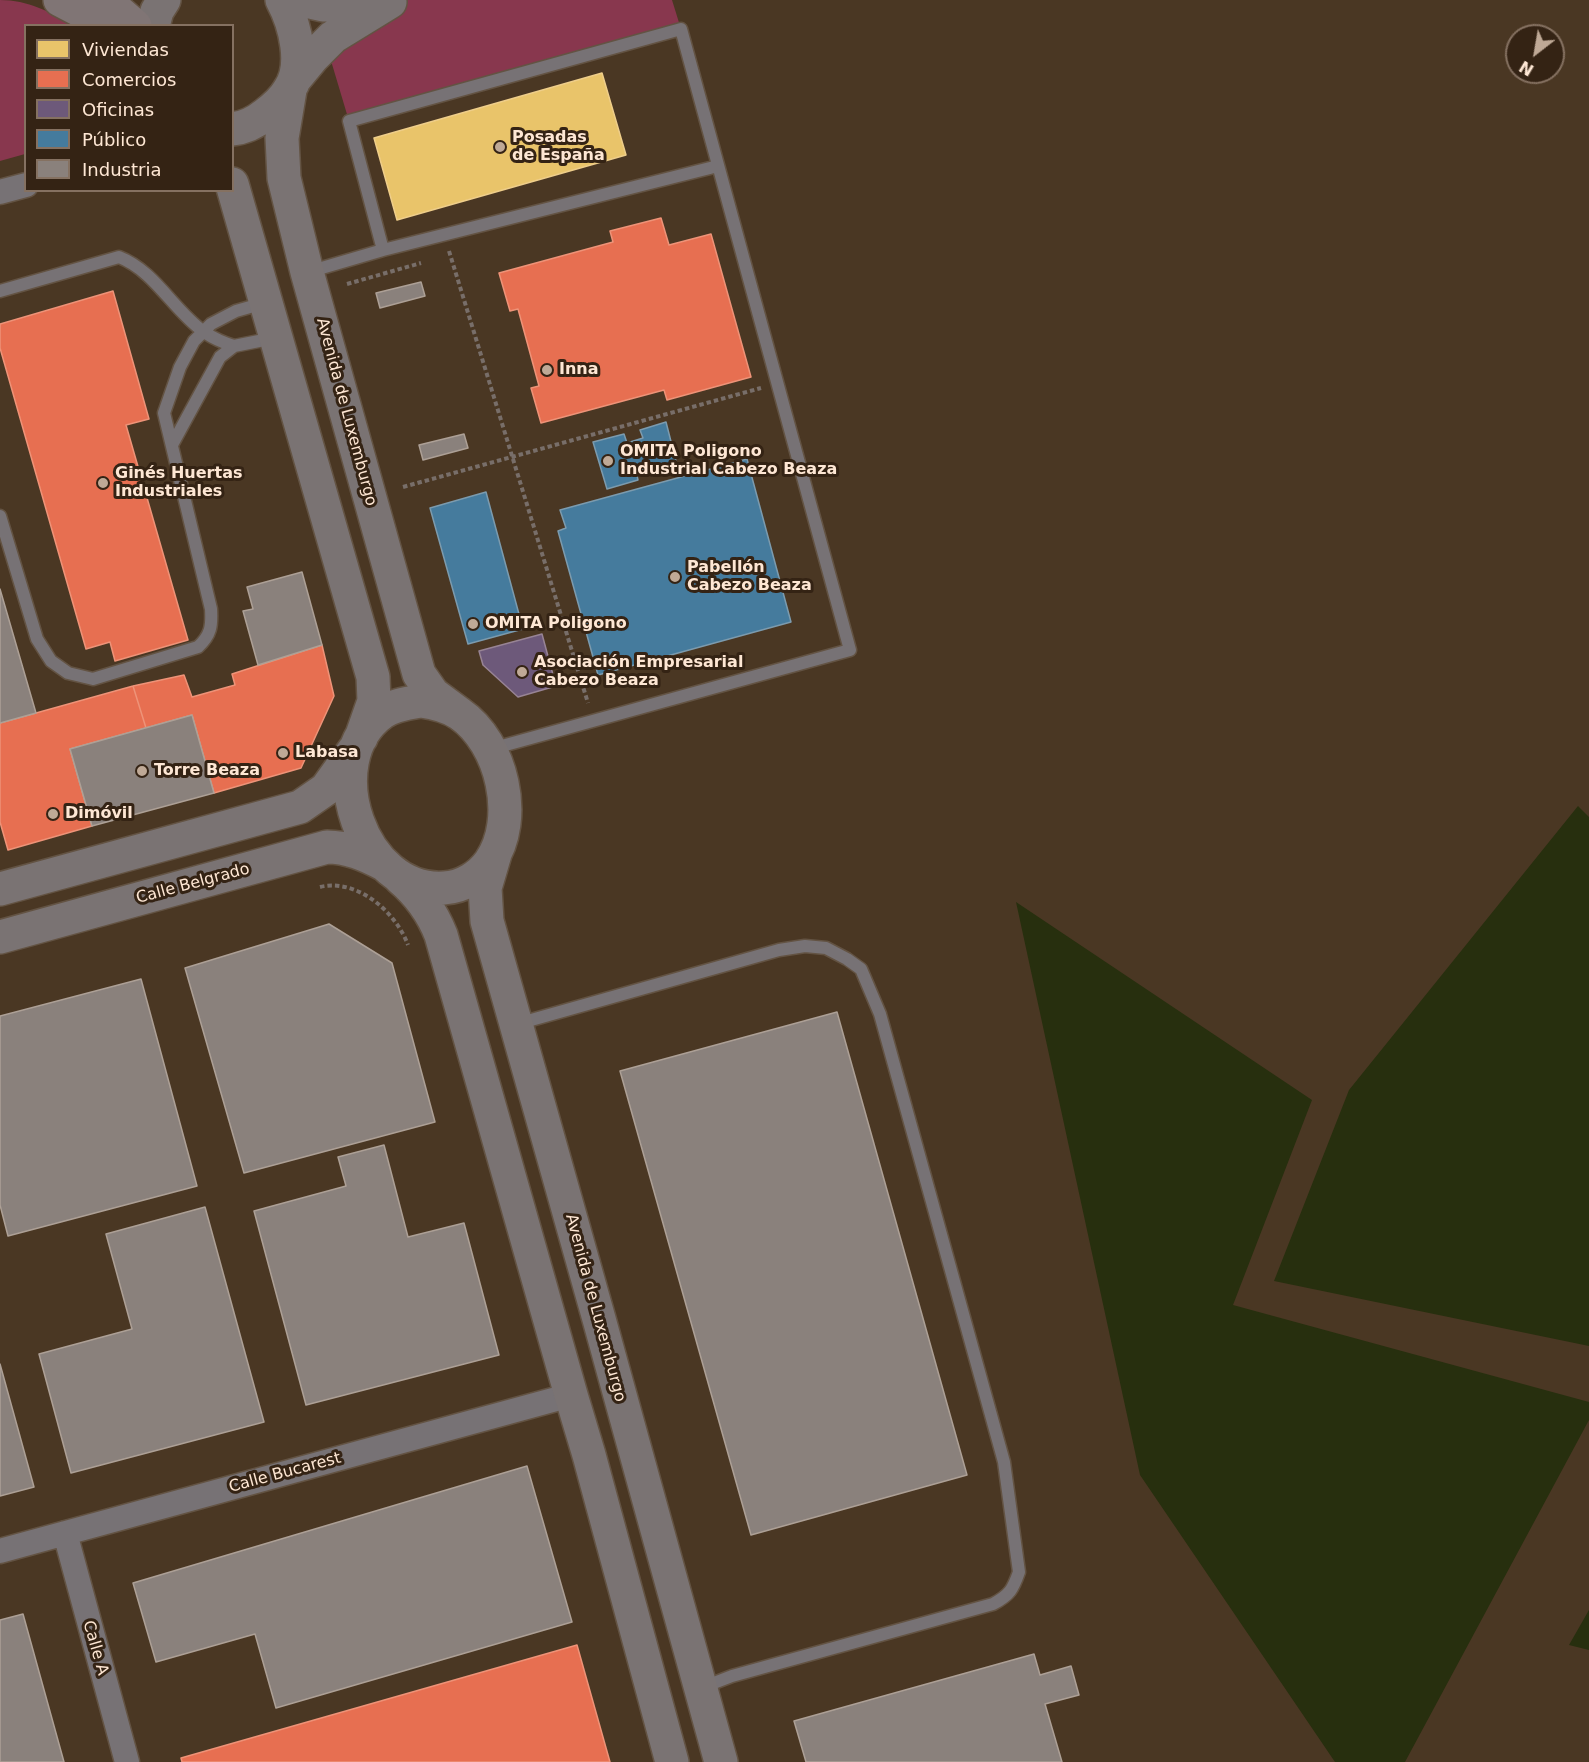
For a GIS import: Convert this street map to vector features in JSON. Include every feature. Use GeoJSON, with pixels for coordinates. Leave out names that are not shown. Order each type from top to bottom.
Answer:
{"type":"FeatureCollection","features":[{"type":"Feature","properties":{"kind":"highway"},"geometry":{"type":"LineString","coordinates":[[60,0],[81,11],[96,24]]}},
{"type":"Feature","properties":{"kind":"highway"},"geometry":{"type":"LineString","coordinates":[[105,0],[154,12]]}},
{"type":"Feature","properties":{"kind":"main road","name":"Avenida de Luxemburgo"},"geometry":{"type":"LineString","coordinates":[[282,0],[296,33],[297,49],[283,124],[282,161],[286,187],[307,272],[419,674],[432,694],[460,714]]}},
{"type":"Feature","properties":{"kind":"main road"},"geometry":{"type":"LineString","coordinates":[[301,0],[323,5],[394,1]]}},
{"type":"Feature","properties":{"kind":"main road"},"geometry":{"type":"LineString","coordinates":[[235,129],[256,122],[274,108],[319,50],[333,37],[394,1]]}},
{"type":"Feature","properties":{"kind":"main road"},"geometry":{"type":"LineString","coordinates":[[234,191],[374,677],[374,702],[359,741],[351,775],[357,816],[364,835],[392,872],[420,896],[441,935],[589,1455],[672,1762]]}},
{"type":"Feature","properties":{"kind":"main road"},"geometry":{"type":"LineString","coordinates":[[0,889],[300,807],[326,789],[359,741],[383,712],[403,704],[421,701],[441,705],[460,714],[477,730],[490,749],[498,768],[504,808],[502,834],[495,854],[484,870],[454,887],[434,889],[415,886],[392,872]]}},
{"type":"Feature","properties":{"kind":"main road","name":"Calle Belgrado"},"geometry":{"type":"LineString","coordinates":[[0,937],[327,847],[342,847],[367,856],[392,872]]}},
{"type":"Feature","properties":{"kind":"main road","name":"Avenida de Luxemburgo"},"geometry":{"type":"LineString","coordinates":[[495,854],[484,888],[487,921],[721,1762]]}},
{"type":"Feature","properties":{"kind":"main road"},"geometry":{"type":"LineString","coordinates":[[571,1395],[616,1383]]}},
{"type":"Feature","properties":{"kind":"street"},"geometry":{"type":"LineString","coordinates":[[0,192],[24,186]]}},
{"type":"Feature","properties":{"kind":"street","name":"Calle Bucarest"},"geometry":{"type":"LineString","coordinates":[[0,1551],[571,1395]]}},
{"type":"Feature","properties":{"kind":"street","name":"Calle A"},"geometry":{"type":"LineString","coordinates":[[65,1533],[127,1762]]}},
{"type":"Feature","properties":{"kind":"lane"},"geometry":{"type":"LineString","coordinates":[[382,250],[349,121],[681,29],[850,650],[490,749]]}},
{"type":"Feature","properties":{"kind":"lane"},"geometry":{"type":"LineString","coordinates":[[307,272],[382,250],[718,166]]}},
{"type":"Feature","properties":{"kind":"lane"},"geometry":{"type":"LineString","coordinates":[[0,291],[119,257],[140,269],[204,331],[234,346]]}},
{"type":"Feature","properties":{"kind":"lane"},"geometry":{"type":"LineString","coordinates":[[0,516],[38,639],[51,661],[68,673],[93,679],[198,647],[208,638],[212,626],[211,609],[164,412],[180,367],[194,341],[211,324],[236,311],[266,302]]}},
{"type":"Feature","properties":{"kind":"lane"},"geometry":{"type":"LineString","coordinates":[[172,445],[220,357],[234,346],[276,338]]}},
{"type":"Feature","properties":{"kind":"lane"},"geometry":{"type":"LineString","coordinates":[[516,1024],[779,950],[805,946],[826,948],[861,969],[880,1014],[890,1048],[1004,1462],[1019,1572],[1014,1587],[1006,1598],[993,1604],[732,1676],[700,1688]]}},
{"type":"Feature","properties":{"kind":"path"},"geometry":{"type":"LineString","coordinates":[[443,235],[594,721]]}},
{"type":"Feature","properties":{"kind":"path"},"geometry":{"type":"LineString","coordinates":[[347,284],[427,262]]}},
{"type":"Feature","properties":{"kind":"path"},"geometry":{"type":"LineString","coordinates":[[403,487],[778,383]]}},
{"type":"Feature","properties":{"kind":"path"},"geometry":{"type":"LineString","coordinates":[[320,887],[338,885],[369,898],[393,919],[405,936],[408,945]]}},
{"type":"Feature","properties":{"kind":"shaded area"},"geometry":{"type":"Polygon","coordinates":[[[0,0],[29,4],[72,24],[24,24],[24,154],[0,161],[0,0]]]}},
{"type":"Feature","properties":{"kind":"shaded area"},"geometry":{"type":"Polygon","coordinates":[[[398,0],[672,0],[681,29],[349,121],[326,44],[398,0]]]}},
{"type":"Feature","properties":{"kind":"shaded area"},"geometry":{"type":"Polygon","coordinates":[[[1578,806],[1589,817],[1589,1346],[1274,1281],[1349,1090],[1578,806]]]}},
{"type":"Feature","properties":{"kind":"shaded area"},"geometry":{"type":"Polygon","coordinates":[[[1016,902],[1312,1100],[1233,1305],[1589,1402],[1589,1420],[1405,1762],[1335,1762],[1140,1475],[1016,902]]]}},
{"type":"Feature","properties":{"kind":"shaded area"},"geometry":{"type":"Polygon","coordinates":[[[1589,1610],[1589,1650],[1569,1645],[1589,1610]]]}},
{"type":"Feature","properties":{"kind":"building: Viviendas","name":"Posadas de España"},"geometry":{"type":"Polygon","coordinates":[[[602,73],[626,155],[397,220],[374,138],[602,73]]]}},
{"type":"Feature","properties":{"kind":"building: Comercios"},"geometry":{"type":"Polygon","coordinates":[[[661,218],[669,245],[711,234],[751,377],[667,400],[664,390],[541,423],[531,388],[539,386],[518,309],[510,311],[499,273],[613,242],[610,231],[661,218]]]}},
{"type":"Feature","properties":{"kind":"building: Comercios"},"geometry":{"type":"Polygon","coordinates":[[[113,291],[149,419],[126,425],[188,640],[115,661],[110,642],[86,649],[0,348],[0,324],[113,291]]]}},
{"type":"Feature","properties":{"kind":"building: Comercios"},"geometry":{"type":"Polygon","coordinates":[[[322,645],[334,696],[301,768],[214,793],[192,715],[146,728],[133,686],[184,675],[192,697],[235,685],[232,674],[322,645]]]}},
{"type":"Feature","properties":{"kind":"building: Comercios"},"geometry":{"type":"Polygon","coordinates":[[[133,686],[146,728],[70,749],[92,826],[8,850],[0,822],[0,723],[133,686]]]}},
{"type":"Feature","properties":{"kind":"building: Comercios"},"geometry":{"type":"Polygon","coordinates":[[[577,1645],[610,1762],[182,1762],[181,1758],[577,1645]]]}},
{"type":"Feature","properties":{"kind":"building: Oficinas","name":"Asociación Empresarial Cabezo Beaza"},"geometry":{"type":"Polygon","coordinates":[[[542,634],[556,686],[518,697],[483,665],[479,651],[542,634]]]}},
{"type":"Feature","properties":{"kind":"building: Público"},"geometry":{"type":"Polygon","coordinates":[[[666,422],[678,469],[653,476],[651,467],[636,471],[638,480],[607,489],[593,442],[624,434],[627,443],[643,438],[640,430],[666,422]]]}},
{"type":"Feature","properties":{"kind":"building: Público","name":"Pabellón Cabezo Beaza"},"geometry":{"type":"Polygon","coordinates":[[[747,459],[791,622],[598,675],[558,531],[566,528],[560,510],[747,459]]]}},
{"type":"Feature","properties":{"kind":"building: Público"},"geometry":{"type":"Polygon","coordinates":[[[486,492],[523,629],[468,644],[430,508],[486,492]]]}},
{"type":"Feature","properties":{"kind":"building: Industria"},"geometry":{"type":"Polygon","coordinates":[[[421,282],[425,296],[380,308],[376,293],[421,282]]]}},
{"type":"Feature","properties":{"kind":"building: Industria"},"geometry":{"type":"Polygon","coordinates":[[[464,434],[468,448],[423,460],[419,445],[464,434]]]}},
{"type":"Feature","properties":{"kind":"building: Industria"},"geometry":{"type":"Polygon","coordinates":[[[302,572],[322,645],[258,665],[243,611],[253,609],[247,587],[302,572]]]}},
{"type":"Feature","properties":{"kind":"building: Industria"},"geometry":{"type":"Polygon","coordinates":[[[0,589],[36,713],[0,723],[0,589]]]}},
{"type":"Feature","properties":{"kind":"building: Industria","name":"Torre Beaza"},"geometry":{"type":"Polygon","coordinates":[[[192,715],[214,793],[92,826],[70,749],[192,715]]]}},
{"type":"Feature","properties":{"kind":"building: Industria"},"geometry":{"type":"Polygon","coordinates":[[[329,924],[392,963],[435,1122],[244,1173],[185,968],[329,924]]]}},
{"type":"Feature","properties":{"kind":"building: Industria"},"geometry":{"type":"Polygon","coordinates":[[[141,979],[197,1186],[8,1236],[0,1205],[0,1016],[141,979]]]}},
{"type":"Feature","properties":{"kind":"building: Industria"},"geometry":{"type":"Polygon","coordinates":[[[837,1012],[967,1475],[751,1535],[620,1071],[837,1012]]]}},
{"type":"Feature","properties":{"kind":"building: Industria"},"geometry":{"type":"Polygon","coordinates":[[[384,1145],[408,1237],[464,1223],[499,1355],[306,1405],[254,1211],[346,1186],[338,1157],[384,1145]]]}},
{"type":"Feature","properties":{"kind":"building: Industria"},"geometry":{"type":"Polygon","coordinates":[[[205,1207],[264,1422],[71,1473],[39,1354],[132,1329],[106,1234],[205,1207]]]}},
{"type":"Feature","properties":{"kind":"building: Industria"},"geometry":{"type":"Polygon","coordinates":[[[0,1364],[34,1487],[0,1496],[0,1364]]]}},
{"type":"Feature","properties":{"kind":"building: Industria"},"geometry":{"type":"Polygon","coordinates":[[[527,1466],[572,1622],[276,1708],[255,1634],[156,1662],[133,1583],[527,1466]]]}},
{"type":"Feature","properties":{"kind":"building: Industria"},"geometry":{"type":"Polygon","coordinates":[[[23,1614],[64,1762],[0,1762],[0,1620],[23,1614]]]}},
{"type":"Feature","properties":{"kind":"building: Industria"},"geometry":{"type":"Polygon","coordinates":[[[1034,1654],[1040,1675],[1071,1666],[1079,1695],[1045,1704],[1062,1762],[806,1762],[794,1721],[1034,1654]]]}},
{"type":"Feature","properties":{"kind":"place","name":"Posadas de España"},"geometry":{"type":"Point","coordinates":[500,147]}},
{"type":"Feature","properties":{"kind":"place","name":"Inna"},"geometry":{"type":"Point","coordinates":[547,370]}},
{"type":"Feature","properties":{"kind":"place","name":"OMITA Poligono Industrial Cabezo Beaza"},"geometry":{"type":"Point","coordinates":[608,461]}},
{"type":"Feature","properties":{"kind":"place","name":"Ginés Huertas Industriales"},"geometry":{"type":"Point","coordinates":[103,483]}},
{"type":"Feature","properties":{"kind":"place","name":"Pabellón Cabezo Beaza"},"geometry":{"type":"Point","coordinates":[675,577]}},
{"type":"Feature","properties":{"kind":"place","name":"OMITA Poligono"},"geometry":{"type":"Point","coordinates":[473,624]}},
{"type":"Feature","properties":{"kind":"place","name":"Asociación Empresarial Cabezo Beaza"},"geometry":{"type":"Point","coordinates":[522,672]}},
{"type":"Feature","properties":{"kind":"place","name":"Labasa"},"geometry":{"type":"Point","coordinates":[283,753]}},
{"type":"Feature","properties":{"kind":"place","name":"Torre Beaza"},"geometry":{"type":"Point","coordinates":[142,771]}},
{"type":"Feature","properties":{"kind":"place","name":"Dimóvil"},"geometry":{"type":"Point","coordinates":[53,814]}}]}
